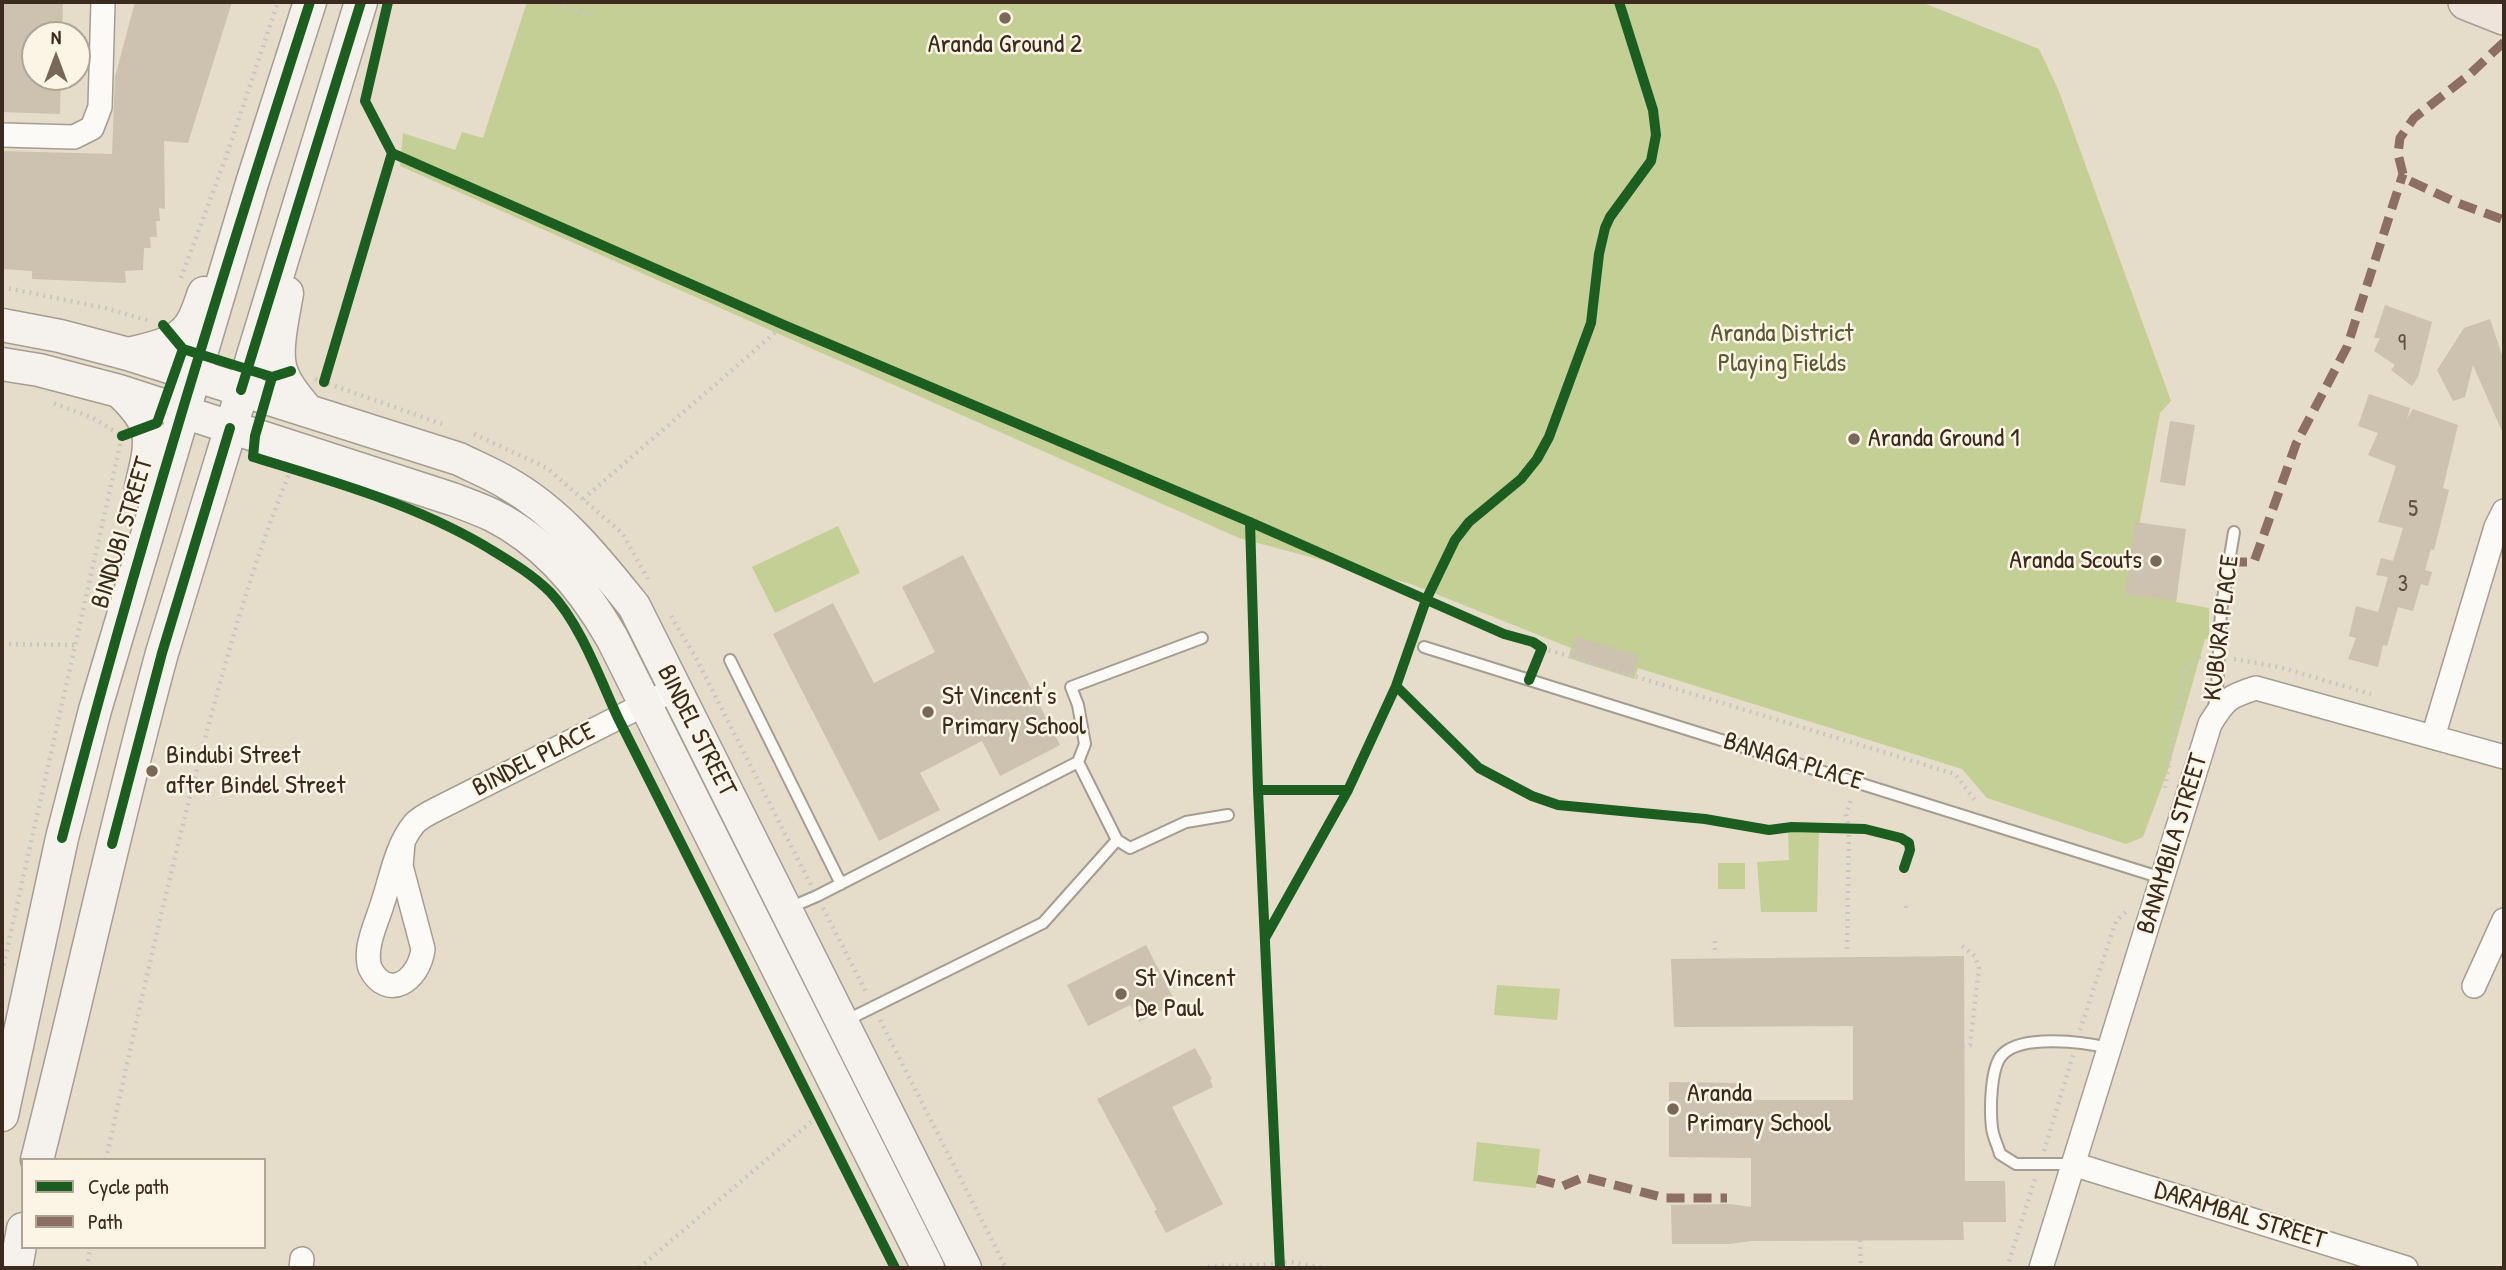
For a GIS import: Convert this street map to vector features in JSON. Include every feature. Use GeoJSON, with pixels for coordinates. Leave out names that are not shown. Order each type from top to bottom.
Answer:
{"type":"FeatureCollection","features":[{"type":"Feature","properties":{"kind":"main road","name":"BINDUBI STREET"},"geometry":{"type":"LineString","coordinates":[[2,1115],[62,838],[125,606],[252,183],[310,2]]}},
{"type":"Feature","properties":{"kind":"main road"},"geometry":{"type":"LineString","coordinates":[[38,1158],[135,750],[241,390],[362,2]]}},
{"type":"Feature","properties":{"kind":"main road"},"geometry":{"type":"LineString","coordinates":[[2466,2],[2504,17]]}},
{"type":"Feature","properties":{"kind":"main road"},"geometry":{"type":"LineString","coordinates":[[128,354],[154,348],[169,332],[190,326],[252,183]]}},
{"type":"Feature","properties":{"kind":"main road"},"geometry":{"type":"LineString","coordinates":[[305,188],[279,359],[287,372],[294,395],[308,411]]}},
{"type":"Feature","properties":{"kind":"main road","name":"BINDEL STREET"},"geometry":{"type":"LineString","coordinates":[[2,325],[60,336],[128,354],[459,459],[507,483],[562,524],[592,554],[634,606],[965,1268]]}},
{"type":"Feature","properties":{"kind":"main road","name":"BINDEL STREET"},"geometry":{"type":"LineString","coordinates":[[2,364],[39,370],[119,391],[452,499],[494,516],[541,549],[569,576],[599,616],[645,704],[928,1268]]}},
{"type":"Feature","properties":{"kind":"main road"},"geometry":{"type":"LineString","coordinates":[[119,391],[139,410],[134,431],[150,450],[136,508],[125,606]]}},
{"type":"Feature","properties":{"kind":"main road"},"geometry":{"type":"LineString","coordinates":[[541,549],[562,524]]}},
{"type":"Feature","properties":{"kind":"main road"},"geometry":{"type":"LineString","coordinates":[[754,923],[785,909]]}},
{"type":"Feature","properties":{"kind":"main road"},"geometry":{"type":"LineString","coordinates":[[891,1195],[920,1177]]}},
{"type":"Feature","properties":{"kind":"main road"},"geometry":{"type":"LineString","coordinates":[[16,1268],[21,1240]]}},
{"type":"Feature","properties":{"kind":"street"},"geometry":{"type":"LineString","coordinates":[[2,135],[74,137],[92,128],[100,107],[103,2]]}},
{"type":"Feature","properties":{"kind":"street"},"geometry":{"type":"LineString","coordinates":[[2433,737],[2496,527],[2504,511]]}},
{"type":"Feature","properties":{"kind":"street","name":"BANAMBILA STREET"},"geometry":{"type":"LineString","coordinates":[[2041,1268],[2210,724],[2220,708],[2232,695],[2256,688],[2504,757]]}},
{"type":"Feature","properties":{"kind":"street","name":"BINDEL PLACE"},"geometry":{"type":"LineString","coordinates":[[402,843],[401,866],[423,949],[422,961],[414,975],[401,984],[387,984],[378,979],[369,966],[368,948],[402,843],[415,822],[675,689]]}},
{"type":"Feature","properties":{"kind":"street"},"geometry":{"type":"LineString","coordinates":[[2474,986],[2504,920]]}},
{"type":"Feature","properties":{"kind":"street","name":"DARAMBAL STREET"},"geometry":{"type":"LineString","coordinates":[[2073,1164],[2406,1268]]}},
{"type":"Feature","properties":{"kind":"street"},"geometry":{"type":"LineString","coordinates":[[10,1268],[21,1226]]}},
{"type":"Feature","properties":{"kind":"lane","name":"KUBURA PLACE"},"geometry":{"type":"LineString","coordinates":[[2210,724],[2217,689],[2221,611],[2234,532]]}},
{"type":"Feature","properties":{"kind":"lane"},"geometry":{"type":"LineString","coordinates":[[785,909],[841,884],[1078,762],[1085,744],[1084,730],[1071,687],[1202,638]]}},
{"type":"Feature","properties":{"kind":"lane","name":"BANAGA PLACE"},"geometry":{"type":"LineString","coordinates":[[1424,647],[2162,878]]}},
{"type":"Feature","properties":{"kind":"lane"},"geometry":{"type":"LineString","coordinates":[[730,660],[841,884]]}},
{"type":"Feature","properties":{"kind":"lane"},"geometry":{"type":"LineString","coordinates":[[1078,762],[1117,840],[1130,848],[1186,821],[1228,815]]}},
{"type":"Feature","properties":{"kind":"lane"},"geometry":{"type":"LineString","coordinates":[[842,1023],[1044,923],[1117,840]]}},
{"type":"Feature","properties":{"kind":"lane"},"geometry":{"type":"LineString","coordinates":[[2073,1164],[2016,1164],[2000,1154],[1992,1129],[1995,1066],[2011,1048],[2029,1044],[2077,1042],[2109,1048]]}},
{"type":"Feature","properties":{"kind":"path"},"geometry":{"type":"LineString","coordinates":[[180,281],[226,157],[278,2]]}},
{"type":"Feature","properties":{"kind":"path"},"geometry":{"type":"LineString","coordinates":[[549,2],[595,16]]}},
{"type":"Feature","properties":{"kind":"path"},"geometry":{"type":"LineString","coordinates":[[2,287],[105,308],[169,332]]}},
{"type":"Feature","properties":{"kind":"path"},"geometry":{"type":"LineString","coordinates":[[772,319],[797,330]]}},
{"type":"Feature","properties":{"kind":"path"},"geometry":{"type":"LineString","coordinates":[[583,499],[784,325]]}},
{"type":"Feature","properties":{"kind":"path"},"geometry":{"type":"LineString","coordinates":[[324,382],[327,369]]}},
{"type":"Feature","properties":{"kind":"path"},"geometry":{"type":"LineString","coordinates":[[287,372],[324,382],[450,426]]}},
{"type":"Feature","properties":{"kind":"path"},"geometry":{"type":"LineString","coordinates":[[2,971],[75,645],[134,431],[49,402]]}},
{"type":"Feature","properties":{"kind":"path"},"geometry":{"type":"LineString","coordinates":[[462,430],[488,439]]}},
{"type":"Feature","properties":{"kind":"path"},"geometry":{"type":"LineString","coordinates":[[279,464],[305,472]]}},
{"type":"Feature","properties":{"kind":"path"},"geometry":{"type":"LineString","coordinates":[[106,1158],[165,893],[222,674],[264,535],[292,468]]}},
{"type":"Feature","properties":{"kind":"path"},"geometry":{"type":"LineString","coordinates":[[2,644],[75,645]]}},
{"type":"Feature","properties":{"kind":"path"},"geometry":{"type":"LineString","coordinates":[[1530,680],[1538,645],[1955,774],[1978,805]]}},
{"type":"Feature","properties":{"kind":"path"},"geometry":{"type":"LineString","coordinates":[[2164,796],[2184,671],[2196,657]]}},
{"type":"Feature","properties":{"kind":"path"},"geometry":{"type":"LineString","coordinates":[[696,658],[1006,1268]]}},
{"type":"Feature","properties":{"kind":"path"},"geometry":{"type":"LineString","coordinates":[[2237,659],[2279,667],[2378,696]]}},
{"type":"Feature","properties":{"kind":"path"},"geometry":{"type":"LineString","coordinates":[[1847,949],[1849,828],[1846,814],[1857,783]]}},
{"type":"Feature","properties":{"kind":"path"},"geometry":{"type":"LineString","coordinates":[[2007,1268],[2116,921],[2128,911],[2132,898]]}},
{"type":"Feature","properties":{"kind":"path"},"geometry":{"type":"LineString","coordinates":[[1906,906],[1907,912]]}},
{"type":"Feature","properties":{"kind":"path"},"geometry":{"type":"LineString","coordinates":[[1715,941],[1715,950]]}},
{"type":"Feature","properties":{"kind":"path"},"geometry":{"type":"LineString","coordinates":[[1962,946],[1975,956],[1979,967],[1970,1045],[1963,1046]]}},
{"type":"Feature","properties":{"kind":"path"},"geometry":{"type":"LineString","coordinates":[[812,1103],[824,1127]]}},
{"type":"Feature","properties":{"kind":"path"},"geometry":{"type":"LineString","coordinates":[[639,1268],[818,1116]]}},
{"type":"Feature","properties":{"kind":"path"},"geometry":{"type":"LineString","coordinates":[[1860,1240],[1861,1268]]}},
{"type":"Feature","properties":{"kind":"path"},"geometry":{"type":"LineString","coordinates":[[87,1268],[90,1249]]}},
{"type":"Feature","properties":{"kind":"path"},"geometry":{"type":"LineString","coordinates":[[1279,1250],[1280,1266]]}},
{"type":"Feature","properties":{"kind":"path"},"geometry":{"type":"LineString","coordinates":[[1201,1268],[1235,1264],[1280,1266],[1290,1262],[1324,1268]]}},
{"type":"Feature","properties":{"kind":"green space","name":"Aranda District Playing Fields"},"geometry":{"type":"Polygon","coordinates":[[[527,2],[1921,2],[2039,49],[2058,89],[2171,401],[2160,413],[2129,580],[2178,589],[2176,602],[2209,608],[2209,640],[2205,639],[2167,773],[2143,837],[2126,844],[1987,798],[1962,769],[1638,668],[1634,679],[1568,658],[1571,648],[1411,584],[1239,538],[400,166],[403,133],[455,150],[462,132],[483,138],[527,2]]]}},
{"type":"Feature","properties":{"kind":"green space"},"geometry":{"type":"Polygon","coordinates":[[[838,526],[860,573],[775,613],[752,567],[838,526]]]}},
{"type":"Feature","properties":{"kind":"green space"},"geometry":{"type":"Polygon","coordinates":[[[1819,831],[1817,912],[1761,912],[1757,862],[1789,860],[1788,832],[1819,831]]]}},
{"type":"Feature","properties":{"kind":"green space"},"geometry":{"type":"Polygon","coordinates":[[[1718,863],[1745,863],[1745,889],[1718,889],[1718,863]]]}},
{"type":"Feature","properties":{"kind":"green space"},"geometry":{"type":"Polygon","coordinates":[[[1497,985],[1560,989],[1557,1020],[1494,1015],[1497,985]]]}},
{"type":"Feature","properties":{"kind":"green space"},"geometry":{"type":"Polygon","coordinates":[[[1477,1142],[1540,1149],[1536,1188],[1473,1181],[1477,1142]]]}},
{"type":"Feature","properties":{"kind":"building"},"geometry":{"type":"Polygon","coordinates":[[[2,2],[63,2],[62,21],[21,21],[21,91],[61,91],[60,114],[2,112],[2,2]]]}},
{"type":"Feature","properties":{"kind":"building"},"geometry":{"type":"Polygon","coordinates":[[[135,2],[232,2],[188,143],[164,141],[165,209],[159,208],[157,237],[150,237],[151,248],[144,248],[143,270],[125,271],[126,283],[32,279],[32,271],[2,269],[2,151],[112,154],[115,77],[135,2]]]}},
{"type":"Feature","properties":{"kind":"building"},"geometry":{"type":"Polygon","coordinates":[[[2385,305],[2432,322],[2418,377],[2412,386],[2391,370],[2395,365],[2374,351],[2380,338],[2374,338],[2385,305]]]}},
{"type":"Feature","properties":{"kind":"building"},"geometry":{"type":"Polygon","coordinates":[[[2490,319],[2504,361],[2504,436],[2473,365],[2465,397],[2453,401],[2437,370],[2464,328],[2490,319]]]}},
{"type":"Feature","properties":{"kind":"building"},"geometry":{"type":"Polygon","coordinates":[[[2369,394],[2410,408],[2407,419],[2413,409],[2458,425],[2443,488],[2449,490],[2434,550],[2431,549],[2425,570],[2432,572],[2428,586],[2421,584],[2413,611],[2398,607],[2387,646],[2383,645],[2378,667],[2348,659],[2356,638],[2349,636],[2356,606],[2378,612],[2388,577],[2376,575],[2381,558],[2393,561],[2403,528],[2378,522],[2396,466],[2368,455],[2378,433],[2358,426],[2369,394]]]}},
{"type":"Feature","properties":{"kind":"building"},"geometry":{"type":"Polygon","coordinates":[[[2170,421],[2195,425],[2185,486],[2160,482],[2170,421]]]}},
{"type":"Feature","properties":{"kind":"building","name":"Aranda Scouts"},"geometry":{"type":"Polygon","coordinates":[[[2135,522],[2186,529],[2176,601],[2125,594],[2135,522]]]}},
{"type":"Feature","properties":{"kind":"building","name":"St Vincent's Primary School"},"geometry":{"type":"Polygon","coordinates":[[[963,555],[1060,745],[1000,776],[982,741],[920,773],[940,810],[879,841],[773,634],[833,603],[874,683],[935,652],[902,587],[963,555]]]}},
{"type":"Feature","properties":{"kind":"building"},"geometry":{"type":"Polygon","coordinates":[[[1575,636],[1638,655],[1632,677],[1570,657],[1575,636]]]}},
{"type":"Feature","properties":{"kind":"building","name":"St Vincent De Paul"},"geometry":{"type":"Polygon","coordinates":[[[1146,945],[1176,1003],[1139,1022],[1130,1005],[1088,1026],[1067,985],[1146,945]]]}},
{"type":"Feature","properties":{"kind":"building"},"geometry":{"type":"Polygon","coordinates":[[[1964,956],[1965,1181],[2005,1181],[2006,1222],[1963,1222],[1964,1240],[1672,1244],[1671,1205],[1730,1204],[1751,1207],[1751,1158],[1669,1157],[1669,1082],[1744,1083],[1744,1100],[1853,1100],[1853,1026],[1674,1027],[1671,959],[1964,956]]]}},
{"type":"Feature","properties":{"kind":"building"},"geometry":{"type":"Polygon","coordinates":[[[1195,1048],[1212,1079],[1210,1080],[1213,1087],[1172,1107],[1223,1204],[1166,1233],[1154,1211],[1157,1210],[1097,1099],[1195,1048]]]}},
{"type":"Feature","properties":{"kind":"marked path"},"geometry":{"type":"LineString","coordinates":[[2504,42],[2469,75],[2414,118],[2400,138],[2398,154],[2403,174],[2410,181],[2455,202],[2504,220]]}},
{"type":"Feature","properties":{"kind":"marked path"},"geometry":{"type":"LineString","coordinates":[[2229,562],[2254,562],[2296,444],[2347,347],[2403,174]]}},
{"type":"Feature","properties":{"kind":"marked path"},"geometry":{"type":"LineString","coordinates":[[1537,1179],[1563,1186],[1584,1177],[1665,1198],[1727,1198]]}},
{"type":"Feature","properties":{"kind":"cycle path"},"geometry":{"type":"LineString","coordinates":[[62,838],[180,418],[310,2]]}},
{"type":"Feature","properties":{"kind":"cycle path"},"geometry":{"type":"LineString","coordinates":[[241,390],[361,2]]}},
{"type":"Feature","properties":{"kind":"cycle path"},"geometry":{"type":"LineString","coordinates":[[388,2],[365,101],[392,153],[784,325],[1250,522],[1504,634],[1533,642],[1542,648],[1529,680]]}},
{"type":"Feature","properties":{"kind":"cycle path"},"geometry":{"type":"LineString","coordinates":[[1258,790],[1348,790],[1396,686],[1426,600],[1455,540],[1469,522],[1521,479],[1537,459],[1549,437],[1591,323],[1599,254],[1605,228],[1610,217],[1651,161],[1656,135],[1653,110],[1619,2]]}},
{"type":"Feature","properties":{"kind":"cycle path"},"geometry":{"type":"LineString","coordinates":[[324,382],[392,153]]}},
{"type":"Feature","properties":{"kind":"cycle path"},"geometry":{"type":"LineString","coordinates":[[163,325],[183,349],[272,377],[291,371]]}},
{"type":"Feature","properties":{"kind":"cycle path"},"geometry":{"type":"LineString","coordinates":[[122,436],[157,423],[183,349]]}},
{"type":"Feature","properties":{"kind":"cycle path"},"geometry":{"type":"LineString","coordinates":[[272,377],[255,436],[253,457],[372,495],[458,531],[543,585],[571,619],[618,718],[895,1268]]}},
{"type":"Feature","properties":{"kind":"cycle path"},"geometry":{"type":"LineString","coordinates":[[112,844],[162,653],[230,428]]}},
{"type":"Feature","properties":{"kind":"cycle path"},"geometry":{"type":"LineString","coordinates":[[1250,522],[1258,790],[1280,1268]]}},
{"type":"Feature","properties":{"kind":"cycle path"},"geometry":{"type":"LineString","coordinates":[[1396,686],[1479,768],[1532,796],[1558,805],[1705,819],[1769,830],[1792,827],[1865,829],[1901,838],[1909,843],[1910,850],[1904,868]]}},
{"type":"Feature","properties":{"kind":"cycle path"},"geometry":{"type":"LineString","coordinates":[[1265,938],[1348,790]]}},
{"type":"Feature","properties":{"kind":"place","name":"Aranda Ground 2"},"geometry":{"type":"Point","coordinates":[1005,18]}},
{"type":"Feature","properties":{"kind":"place","name":"Aranda Ground 1"},"geometry":{"type":"Point","coordinates":[1854,439]}},
{"type":"Feature","properties":{"kind":"place","name":"Aranda Scouts"},"geometry":{"type":"Point","coordinates":[2156,561]}},
{"type":"Feature","properties":{"kind":"place","name":"St Vincent's Primary School"},"geometry":{"type":"Point","coordinates":[928,712]}},
{"type":"Feature","properties":{"kind":"place","name":"Bindubi Street after Bindel Street"},"geometry":{"type":"Point","coordinates":[152,771]}},
{"type":"Feature","properties":{"kind":"place","name":"St Vincent De Paul"},"geometry":{"type":"Point","coordinates":[1121,994]}},
{"type":"Feature","properties":{"kind":"place","name":"Aranda Primary School"},"geometry":{"type":"Point","coordinates":[1673,1109]}}]}
